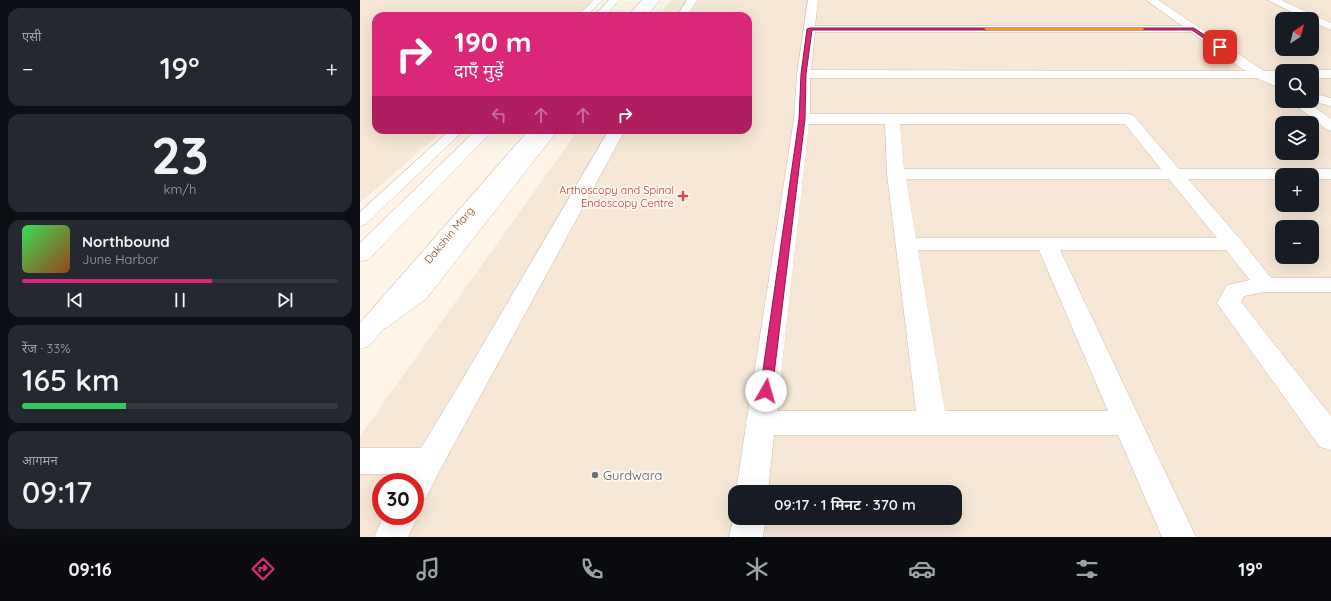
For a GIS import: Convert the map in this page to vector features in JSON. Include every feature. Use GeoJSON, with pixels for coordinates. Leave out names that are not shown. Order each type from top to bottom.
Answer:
{"type":"FeatureCollection","features":[{"type":"Feature","properties":{"kind":"street"},"geometry":{"type":"LineString","coordinates":[[602,12],[614,0]]}},
{"type":"Feature","properties":{"kind":"street"},"geometry":{"type":"LineString","coordinates":[[636,12],[647,0]]}},
{"type":"Feature","properties":{"kind":"street"},"geometry":{"type":"LineString","coordinates":[[684,12],[692,0]]}},
{"type":"Feature","properties":{"kind":"street"},"geometry":{"type":"LineString","coordinates":[[753,485],[802,119],[804,74],[813,0]]}},
{"type":"Feature","properties":{"kind":"street"},"geometry":{"type":"LineString","coordinates":[[1151,0],[1275,85]]}},
{"type":"Feature","properties":{"kind":"street"},"geometry":{"type":"LineString","coordinates":[[1273,0],[1331,28]]}},
{"type":"Feature","properties":{"kind":"street"},"geometry":{"type":"LineString","coordinates":[[810,29],[1194,29]]}},
{"type":"Feature","properties":{"kind":"street"},"geometry":{"type":"LineString","coordinates":[[804,74],[1263,76],[1275,75]]}},
{"type":"Feature","properties":{"kind":"street"},"geometry":{"type":"LineString","coordinates":[[1319,74],[1331,74]]}},
{"type":"Feature","properties":{"kind":"street"},"geometry":{"type":"LineString","coordinates":[[1263,76],[1275,81]]}},
{"type":"Feature","properties":{"kind":"street"},"geometry":{"type":"LineString","coordinates":[[1319,99],[1331,102]]}},
{"type":"Feature","properties":{"kind":"street"},"geometry":{"type":"LineString","coordinates":[[1307,108],[1331,126]]}},
{"type":"Feature","properties":{"kind":"street"},"geometry":{"type":"LineString","coordinates":[[802,119],[1129,119],[1173,174],[1234,244],[1265,285]]}},
{"type":"Feature","properties":{"kind":"street"},"geometry":{"type":"LineString","coordinates":[[892,119],[896,174],[932,423]]}},
{"type":"Feature","properties":{"kind":"street"},"geometry":{"type":"LineString","coordinates":[[360,255],[481,134]]}},
{"type":"Feature","properties":{"kind":"street","name":"Dakshin Marg"},"geometry":{"type":"LineString","coordinates":[[364,335],[534,134]]}},
{"type":"Feature","properties":{"kind":"street"},"geometry":{"type":"LineString","coordinates":[[422,473],[615,134]]}},
{"type":"Feature","properties":{"kind":"street"},"geometry":{"type":"LineString","coordinates":[[896,174],[1331,174]]}},
{"type":"Feature","properties":{"kind":"street"},"geometry":{"type":"LineString","coordinates":[[907,244],[1234,244]]}},
{"type":"Feature","properties":{"kind":"street"},"geometry":{"type":"LineString","coordinates":[[1047,244],[1179,537]]}},
{"type":"Feature","properties":{"kind":"street"},"geometry":{"type":"LineString","coordinates":[[1331,285],[1265,285],[1235,290],[1229,303],[1331,438]]}},
{"type":"Feature","properties":{"kind":"street"},"geometry":{"type":"LineString","coordinates":[[760,423],[1128,423]]}},
{"type":"Feature","properties":{"kind":"street"},"geometry":{"type":"LineString","coordinates":[[360,461],[428,461]]}},
{"type":"Feature","properties":{"kind":"street"},"geometry":{"type":"LineString","coordinates":[[391,537],[397,525]]}},
{"type":"Feature","properties":{"kind":"street"},"geometry":{"type":"LineString","coordinates":[[746,537],[748,525]]}},
{"type":"Feature","properties":{"kind":"lane"},"geometry":{"type":"LineString","coordinates":[[586,12],[599,0]]}},
{"type":"Feature","properties":{"kind":"lane"},"geometry":{"type":"LineString","coordinates":[[646,12],[656,0]]}},
{"type":"Feature","properties":{"kind":"lane"},"geometry":{"type":"LineString","coordinates":[[360,221],[454,134]]}},
{"type":"Feature","properties":{"kind":"lane"},"geometry":{"type":"LineString","coordinates":[[364,335],[420,295],[549,134]]}},
{"type":"Feature","properties":{"kind":"shaded area"},"geometry":{"type":"Polygon","coordinates":[[[360,0],[593,0],[580,12],[372,12],[372,134],[439,134],[360,203],[360,0]]]}},
{"type":"Feature","properties":{"kind":"shaded area"},"geometry":{"type":"Polygon","coordinates":[[[671,0],[1331,0],[1331,537],[360,537],[360,436],[575,134],[752,134],[752,12],[662,12],[671,0]]]}},
{"type":"Feature","properties":{"kind":"slow traffic"},"geometry":{"type":"LineString","coordinates":[[986,29],[1142,29]]}},
{"type":"Feature","properties":{"kind":"place","name":"Arthoscopy and Spinal Endoscopy Centre"},"geometry":{"type":"Point","coordinates":[683,196]}},
{"type":"Feature","properties":{"kind":"place","name":"Gurdwara"},"geometry":{"type":"Point","coordinates":[595,475]}},
{"type":"Feature","properties":{"kind":"route"},"geometry":{"type":"LineString","coordinates":[[766,391],[802,119],[804,74],[810,29],[1194,29],[1220,47]]}}]}
